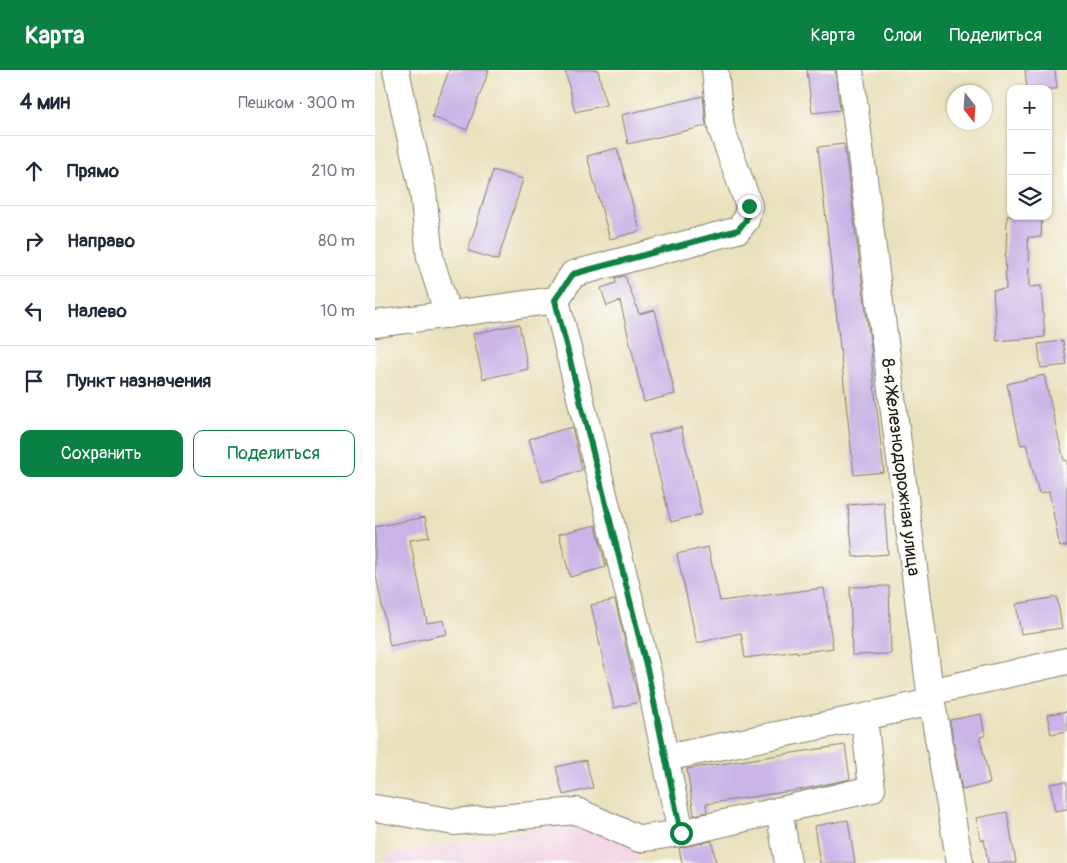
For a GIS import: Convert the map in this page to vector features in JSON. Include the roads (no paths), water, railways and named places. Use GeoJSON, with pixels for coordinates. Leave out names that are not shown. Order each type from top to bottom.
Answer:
{"type":"FeatureCollection","features":[{"type":"Feature","properties":{"kind":"street"},"geometry":{"type":"LineString","coordinates":[[397,70],[423,191],[430,258],[448,315]]}},
{"type":"Feature","properties":{"kind":"street"},"geometry":{"type":"LineString","coordinates":[[375,324],[555,300],[573,274],[738,230],[746,220],[749,206],[721,128],[715,70]]}},
{"type":"Feature","properties":{"kind":"street","name":"8-я Железнодорожная улица"},"geometry":{"type":"LineString","coordinates":[[850,70],[930,697],[960,863]]}},
{"type":"Feature","properties":{"kind":"street"},"geometry":{"type":"LineString","coordinates":[[555,300],[648,673],[681,833]]}},
{"type":"Feature","properties":{"kind":"street"},"geometry":{"type":"LineString","coordinates":[[665,758],[864,717],[930,697],[1067,661]]}},
{"type":"Feature","properties":{"kind":"street"},"geometry":{"type":"LineString","coordinates":[[375,808],[454,822],[577,811],[639,839],[681,833],[872,789],[864,717]]}},
{"type":"Feature","properties":{"kind":"street"},"geometry":{"type":"LineString","coordinates":[[779,810],[788,863]]}}]}
